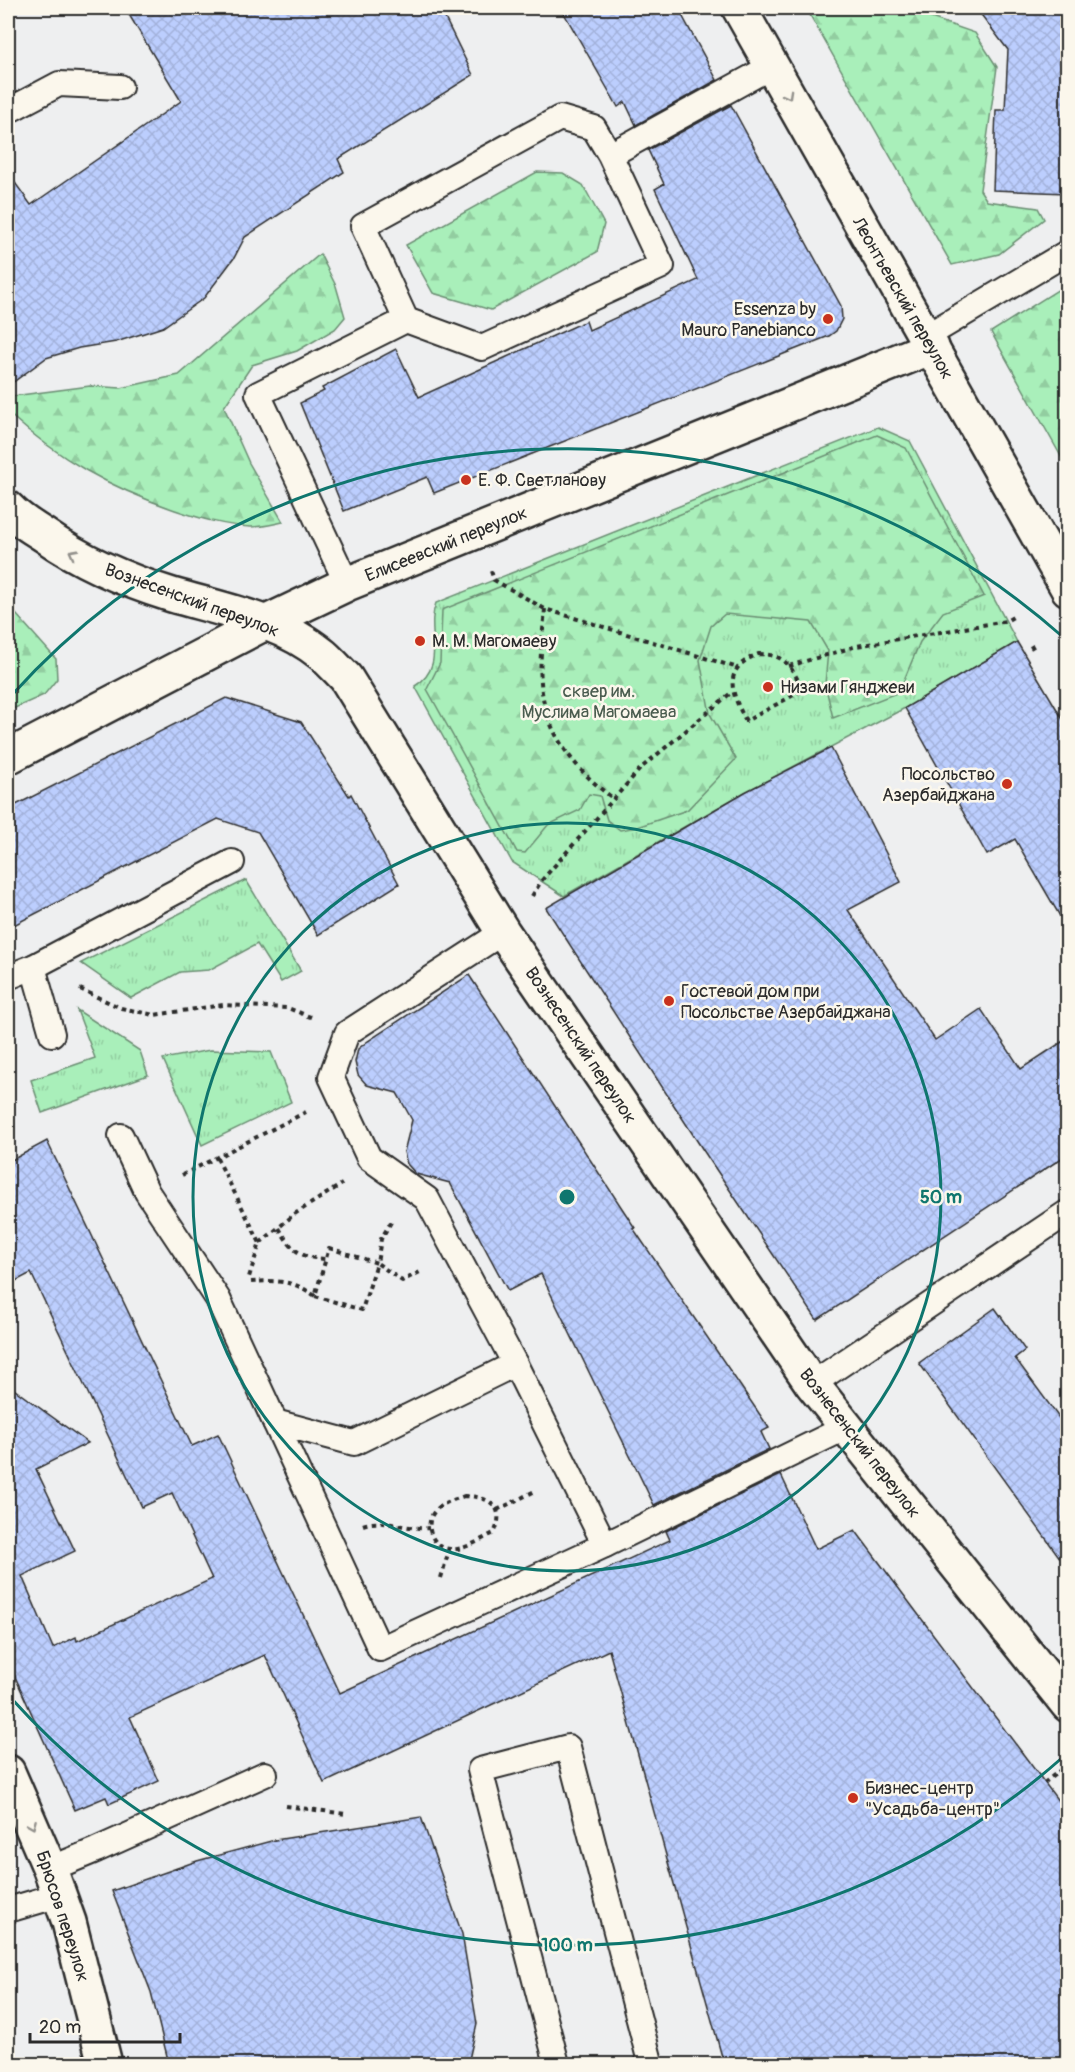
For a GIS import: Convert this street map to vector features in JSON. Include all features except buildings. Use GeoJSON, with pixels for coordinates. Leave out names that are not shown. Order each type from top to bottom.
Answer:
{"type":"FeatureCollection","features":[{"type":"Feature","properties":{"kind":"street","name":"Леонтьевский переулок"},"geometry":{"type":"LineString","coordinates":[[739,8],[1068,589]]}},
{"type":"Feature","properties":{"kind":"street","name":"Елисеевский переулок"},"geometry":{"type":"LineString","coordinates":[[8,757],[265,623],[347,584],[928,342]]}},
{"type":"Feature","properties":{"kind":"street","name":"Вознесенский переулок"},"geometry":{"type":"LineString","coordinates":[[8,508],[14,515],[58,546],[109,572],[170,594],[247,616],[303,641],[324,656],[346,678],[503,932],[812,1384],[1068,1705]]}},
{"type":"Feature","properties":{"kind":"street","name":"Брюсов переулок"},"geometry":{"type":"LineString","coordinates":[[8,1772],[55,1882],[69,1922],[105,2064]]}},
{"type":"Feature","properties":{"kind":"lane"},"geometry":{"type":"LineString","coordinates":[[610,155],[772,66]]}},
{"type":"Feature","properties":{"kind":"lane"},"geometry":{"type":"LineString","coordinates":[[8,111],[59,84],[120,87]]}},
{"type":"Feature","properties":{"kind":"lane"},"geometry":{"type":"LineString","coordinates":[[560,117],[594,128],[610,155],[662,266],[482,348],[406,320],[363,226],[560,117]]}},
{"type":"Feature","properties":{"kind":"lane"},"geometry":{"type":"LineString","coordinates":[[928,342],[1068,252]]}},
{"type":"Feature","properties":{"kind":"lane"},"geometry":{"type":"LineString","coordinates":[[347,584],[258,394],[406,320]]}},
{"type":"Feature","properties":{"kind":"lane"},"geometry":{"type":"LineString","coordinates":[[8,977],[33,967],[232,862]]}},
{"type":"Feature","properties":{"kind":"lane"},"geometry":{"type":"LineString","coordinates":[[503,932],[348,1033],[331,1077],[369,1158],[428,1199],[515,1364],[605,1545]]}},
{"type":"Feature","properties":{"kind":"lane"},"geometry":{"type":"LineString","coordinates":[[33,967],[52,1034]]}},
{"type":"Feature","properties":{"kind":"lane"},"geometry":{"type":"LineString","coordinates":[[121,1136],[147,1192],[218,1299],[380,1649],[605,1545],[848,1427]]}},
{"type":"Feature","properties":{"kind":"lane"},"geometry":{"type":"LineString","coordinates":[[812,1384],[1068,1212]]}},
{"type":"Feature","properties":{"kind":"lane"},"geometry":{"type":"LineString","coordinates":[[275,1422],[354,1443],[515,1364]]}},
{"type":"Feature","properties":{"kind":"lane"},"geometry":{"type":"LineString","coordinates":[[557,2064],[480,1770],[568,1747],[649,2058],[646,2064]]}},
{"type":"Feature","properties":{"kind":"lane"},"geometry":{"type":"LineString","coordinates":[[8,1910],[55,1882],[106,1846],[265,1774]]}},
{"type":"Feature","properties":{"kind":"path"},"geometry":{"type":"LineString","coordinates":[[489,566],[494,580],[545,609],[738,668]]}},
{"type":"Feature","properties":{"kind":"path"},"geometry":{"type":"LineString","coordinates":[[545,609],[541,681],[547,717],[563,747],[590,781],[614,799]]}},
{"type":"Feature","properties":{"kind":"path"},"geometry":{"type":"LineString","coordinates":[[789,666],[857,646],[1006,621],[1013,617]]}},
{"type":"Feature","properties":{"kind":"path"},"geometry":{"type":"LineString","coordinates":[[1030,648],[1037,644]]}},
{"type":"Feature","properties":{"kind":"path"},"geometry":{"type":"LineString","coordinates":[[759,654],[776,656],[789,666],[803,690],[746,721],[732,692],[734,675],[738,668],[743,662],[759,654]]}},
{"type":"Feature","properties":{"kind":"path"},"geometry":{"type":"LineString","coordinates":[[529,899],[542,880],[641,768],[732,692]]}},
{"type":"Feature","properties":{"kind":"path"},"geometry":{"type":"LineString","coordinates":[[121,1008],[154,1016],[222,1005],[288,1008],[348,1033]]}},
{"type":"Feature","properties":{"kind":"path"},"geometry":{"type":"LineString","coordinates":[[147,1192],[339,1095]]}},
{"type":"Feature","properties":{"kind":"path"},"geometry":{"type":"LineString","coordinates":[[217,1158],[260,1243]]}},
{"type":"Feature","properties":{"kind":"path"},"geometry":{"type":"LineString","coordinates":[[369,1158],[338,1188],[296,1213],[260,1243],[247,1282],[287,1282],[302,1286],[315,1296],[362,1310],[377,1263],[381,1239],[410,1187]]}},
{"type":"Feature","properties":{"kind":"path"},"geometry":{"type":"LineString","coordinates":[[279,1228],[290,1246],[308,1258],[326,1259]]}},
{"type":"Feature","properties":{"kind":"path"},"geometry":{"type":"LineString","coordinates":[[315,1296],[329,1248],[377,1263],[402,1281],[456,1253]]}},
{"type":"Feature","properties":{"kind":"path"},"geometry":{"type":"LineString","coordinates":[[464,1496],[478,1496],[490,1500],[497,1510],[499,1522],[494,1533],[461,1548],[449,1550],[438,1545],[430,1535],[429,1528],[434,1512],[443,1504],[464,1496]]}},
{"type":"Feature","properties":{"kind":"path"},"geometry":{"type":"LineString","coordinates":[[330,1541],[367,1523],[384,1523],[418,1529],[429,1528]]}},
{"type":"Feature","properties":{"kind":"path"},"geometry":{"type":"LineString","coordinates":[[1044,1783],[1063,1768]]}},
{"type":"Feature","properties":{"kind":"green space"},"geometry":{"type":"Polygon","coordinates":[[[806,8],[909,8],[914,12],[975,33],[997,67],[980,190],[987,201],[1038,208],[1044,219],[999,254],[952,265],[806,8]]]}},
{"type":"Feature","properties":{"kind":"green space"},"geometry":{"type":"Polygon","coordinates":[[[537,172],[563,173],[583,185],[604,224],[597,252],[491,310],[433,293],[406,245],[537,172]]]}},
{"type":"Feature","properties":{"kind":"green space"},"geometry":{"type":"Polygon","coordinates":[[[320,254],[336,286],[345,317],[335,329],[297,351],[252,365],[224,407],[249,463],[283,522],[255,527],[232,525],[193,516],[128,492],[66,458],[8,413],[8,406],[13,396],[90,386],[121,388],[179,375],[320,254]]]}},
{"type":"Feature","properties":{"kind":"green space"},"geometry":{"type":"Polygon","coordinates":[[[1067,284],[1067,467],[991,332],[1067,284]]]}},
{"type":"Feature","properties":{"kind":"green space","name":"сквер им. Муслима Магомаева"},"geometry":{"type":"Polygon","coordinates":[[[878,427],[910,441],[1017,642],[905,708],[745,792],[564,896],[512,862],[415,686],[425,678],[431,668],[434,647],[433,613],[436,603],[878,427]]]}},
{"type":"Feature","properties":{"kind":"green space","name":"сквер им. Муслима Магомаева"},"geometry":{"type":"Polygon","coordinates":[[[877,435],[906,448],[984,596],[943,612],[920,642],[899,692],[833,718],[825,684],[828,651],[811,622],[725,614],[711,626],[700,660],[710,714],[736,759],[687,810],[637,827],[620,830],[607,820],[600,796],[589,794],[580,810],[548,825],[525,853],[517,852],[427,689],[440,663],[442,610],[877,435]]]}},
{"type":"Feature","properties":{"kind":"green space"},"geometry":{"type":"Polygon","coordinates":[[[8,605],[56,659],[57,679],[44,695],[8,711],[8,605]]]}},
{"type":"Feature","properties":{"kind":"green space"},"geometry":{"type":"Polygon","coordinates":[[[246,880],[301,971],[281,982],[257,944],[209,970],[180,972],[131,998],[81,963],[246,880]]]}},
{"type":"Feature","properties":{"kind":"green space"},"geometry":{"type":"Polygon","coordinates":[[[77,1010],[140,1051],[148,1075],[42,1113],[31,1080],[95,1058],[77,1010]]]}},
{"type":"Feature","properties":{"kind":"green space"},"geometry":{"type":"Polygon","coordinates":[[[210,1050],[271,1052],[291,1102],[202,1145],[163,1059],[210,1050]]]}},
{"type":"Feature","properties":{"kind":"place","name":"Essenza by Mauro Panebianco"},"geometry":{"type":"Point","coordinates":[828,319]}},
{"type":"Feature","properties":{"kind":"place","name":"Е. Ф. Светланову"},"geometry":{"type":"Point","coordinates":[466,480]}},
{"type":"Feature","properties":{"kind":"place","name":"М. М. Магомаеву"},"geometry":{"type":"Point","coordinates":[420,641]}},
{"type":"Feature","properties":{"kind":"place","name":"Низами Гянджеви"},"geometry":{"type":"Point","coordinates":[768,687]}},
{"type":"Feature","properties":{"kind":"place","name":"Посольство Азербайджана"},"geometry":{"type":"Point","coordinates":[1007,784]}},
{"type":"Feature","properties":{"kind":"place","name":"Гостевой дом при Посольстве Азербайджана"},"geometry":{"type":"Point","coordinates":[669,1001]}},
{"type":"Feature","properties":{"kind":"place","name":"Бизнес-центр \"Усадьба-центр\""},"geometry":{"type":"Point","coordinates":[853,1798]}}]}
